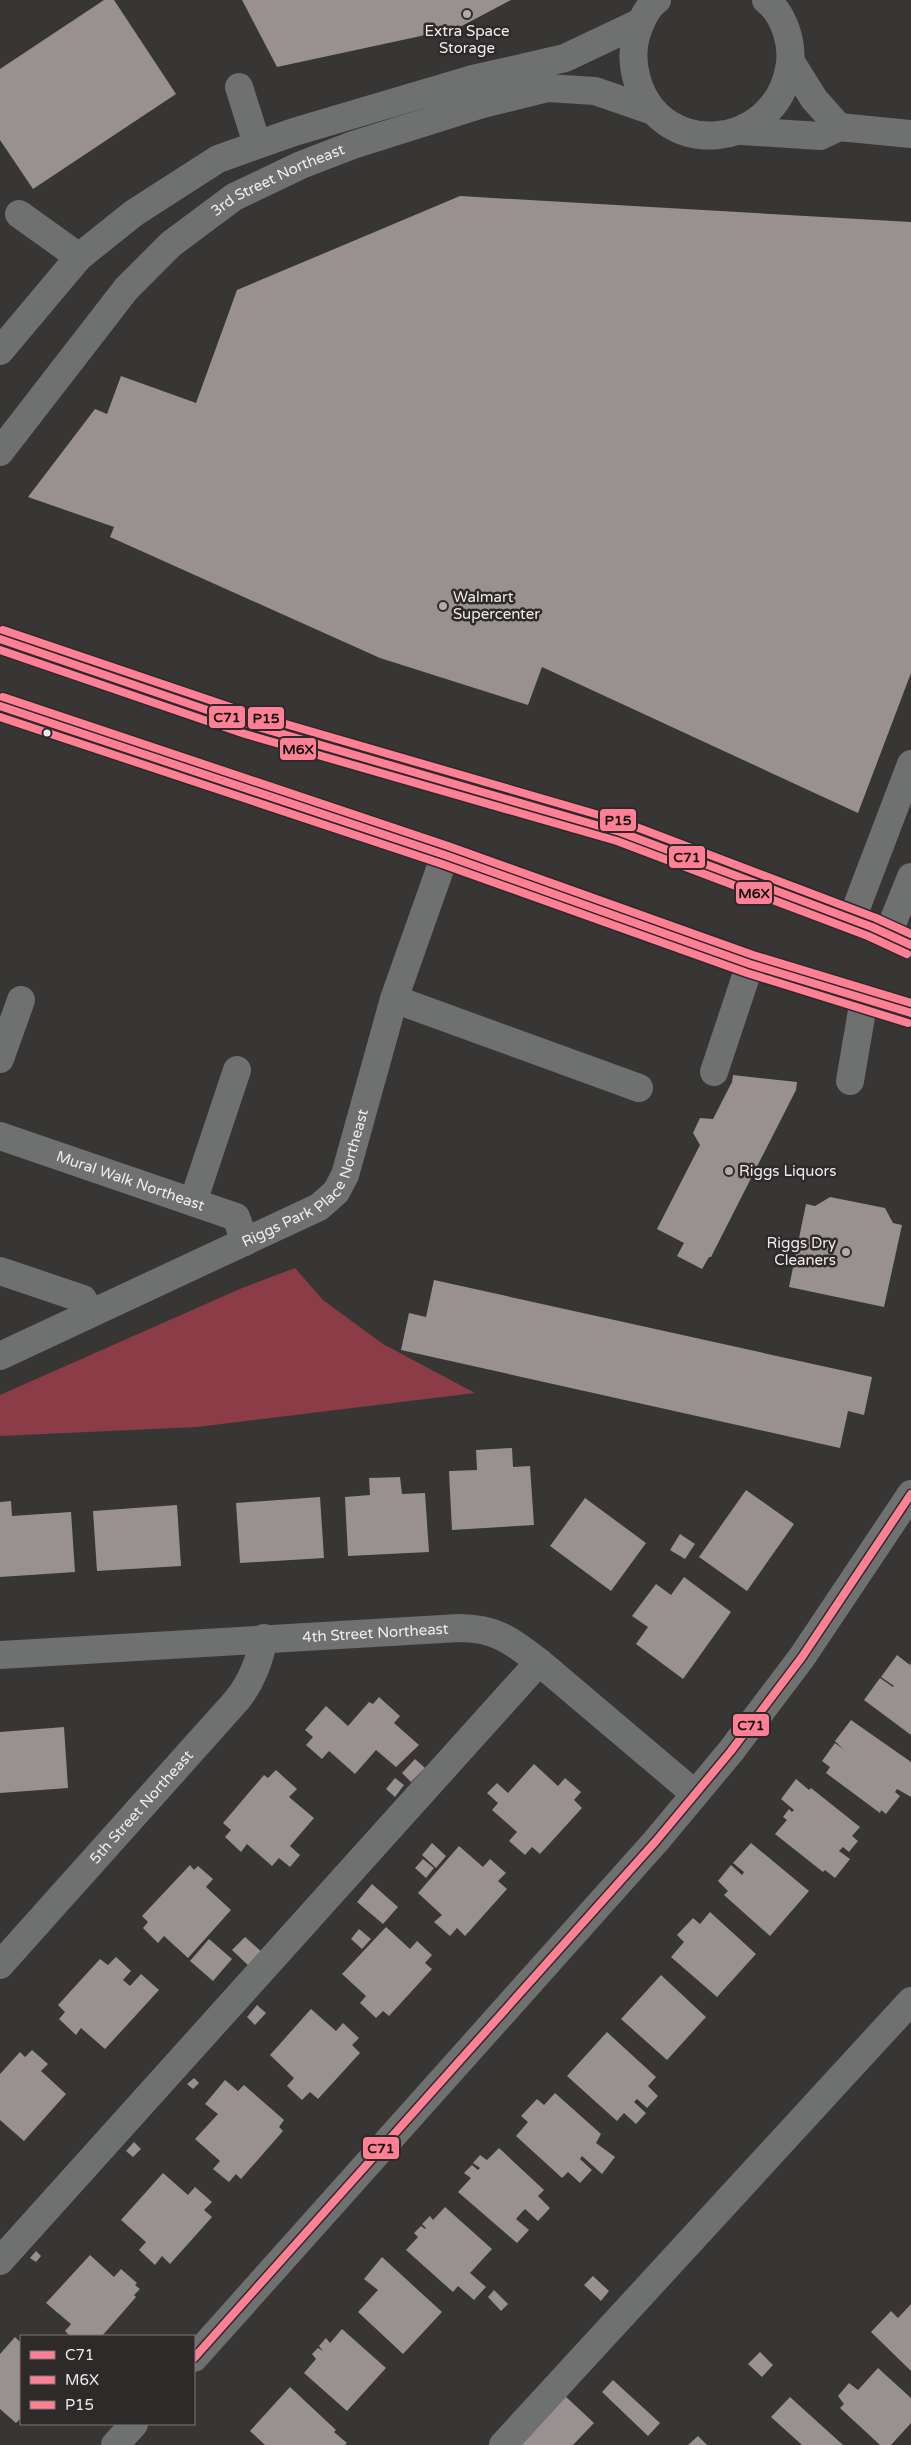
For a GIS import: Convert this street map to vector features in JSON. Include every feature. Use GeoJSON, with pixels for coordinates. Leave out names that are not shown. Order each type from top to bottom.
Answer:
{"type":"FeatureCollection","features":[{"type":"Feature","properties":{"kind":"main road"},"geometry":{"type":"LineString","coordinates":[[0,639],[248,724],[620,832],[852,919],[899,940]]}},
{"type":"Feature","properties":{"kind":"main road"},"geometry":{"type":"LineString","coordinates":[[0,706],[445,855],[750,964],[911,1013]]}},
{"type":"Feature","properties":{"kind":"street"},"geometry":{"type":"LineString","coordinates":[[657,0],[641,22],[634,45],[634,68],[640,91],[654,111],[672,126],[694,134],[717,136],[740,131],[820,136],[839,127],[911,134]]}},
{"type":"Feature","properties":{"kind":"street"},"geometry":{"type":"LineString","coordinates":[[740,131],[761,119],[777,102],[787,83],[791,62],[789,40],[777,7]]}},
{"type":"Feature","properties":{"kind":"street","name":"3rd Street Northeast"},"geometry":{"type":"LineString","coordinates":[[2,345],[79,257],[134,213],[218,159],[257,144],[473,79],[565,58],[641,22]]}},
{"type":"Feature","properties":{"kind":"street"},"geometry":{"type":"LineString","coordinates":[[791,62],[814,100],[839,127]]}},
{"type":"Feature","properties":{"kind":"street"},"geometry":{"type":"LineString","coordinates":[[239,86],[257,144]]}},
{"type":"Feature","properties":{"kind":"street","name":"3rd Street Northeast"},"geometry":{"type":"LineString","coordinates":[[0,452],[126,289],[171,244],[234,196],[301,165],[353,145],[483,104],[548,88],[595,91],[654,111]]}},
{"type":"Feature","properties":{"kind":"street"},"geometry":{"type":"LineString","coordinates":[[19,214],[79,257]]}},
{"type":"Feature","properties":{"kind":"street"},"geometry":{"type":"LineString","coordinates":[[852,919],[911,764]]}},
{"type":"Feature","properties":{"kind":"street","name":"Riggs Park Place Northeast"},"geometry":{"type":"LineString","coordinates":[[0,1356],[91,1312],[319,1208],[336,1192],[345,1175],[394,999],[445,855]]}},
{"type":"Feature","properties":{"kind":"street"},"geometry":{"type":"LineString","coordinates":[[899,940],[911,877]]}},
{"type":"Feature","properties":{"kind":"street"},"geometry":{"type":"LineString","coordinates":[[714,1072],[750,964]]}},
{"type":"Feature","properties":{"kind":"street"},"geometry":{"type":"LineString","coordinates":[[394,999],[639,1088]]}},
{"type":"Feature","properties":{"kind":"street"},"geometry":{"type":"LineString","coordinates":[[850,1081],[864,999]]}},
{"type":"Feature","properties":{"kind":"street"},"geometry":{"type":"LineString","coordinates":[[0,1059],[21,1000]]}},
{"type":"Feature","properties":{"kind":"street"},"geometry":{"type":"LineString","coordinates":[[193,1202],[237,1070]]}},
{"type":"Feature","properties":{"kind":"street","name":"Mural Walk Northeast"},"geometry":{"type":"LineString","coordinates":[[0,1136],[236,1217],[245,1242]]}},
{"type":"Feature","properties":{"kind":"street"},"geometry":{"type":"LineString","coordinates":[[0,1271],[83,1299],[91,1312]]}},
{"type":"Feature","properties":{"kind":"street"},"geometry":{"type":"LineString","coordinates":[[195,2357],[612,1893],[731,1751],[802,1657],[911,1494]]}},
{"type":"Feature","properties":{"kind":"street","name":"4th Street Northeast"},"geometry":{"type":"LineString","coordinates":[[0,1655],[264,1638],[473,1628],[500,1634],[539,1662],[695,1794]]}},
{"type":"Feature","properties":{"kind":"street","name":"5th Street Northeast"},"geometry":{"type":"LineString","coordinates":[[0,1965],[237,1700],[259,1662],[264,1638]]}},
{"type":"Feature","properties":{"kind":"street"},"geometry":{"type":"LineString","coordinates":[[0,2261],[539,1662]]}},
{"type":"Feature","properties":{"kind":"street"},"geometry":{"type":"LineString","coordinates":[[502,2445],[911,2001]]}},
{"type":"Feature","properties":{"kind":"street"},"geometry":{"type":"LineString","coordinates":[[115,2445],[133,2425]]}},
{"type":"Feature","properties":{"kind":"shaded area"},"geometry":{"type":"Polygon","coordinates":[[[295,1268],[323,1300],[383,1344],[475,1393],[197,1427],[0,1436],[0,1395],[242,1288],[295,1268]]]}},
{"type":"Feature","properties":{"kind":"building"},"geometry":{"type":"Polygon","coordinates":[[[104,0],[114,0],[176,94],[33,189],[0,140],[0,69],[104,0]]]}},
{"type":"Feature","properties":{"kind":"building"},"geometry":{"type":"Polygon","coordinates":[[[242,0],[511,0],[458,28],[277,67],[242,0]]]}},
{"type":"Feature","properties":{"kind":"building"},"geometry":{"type":"Polygon","coordinates":[[[460,196],[911,222],[911,673],[858,813],[542,667],[528,705],[380,658],[110,537],[114,527],[28,497],[95,409],[107,414],[121,376],[196,403],[237,290],[460,196]]]}},
{"type":"Feature","properties":{"kind":"building"},"geometry":{"type":"Polygon","coordinates":[[[733,1075],[797,1082],[796,1090],[711,1257],[709,1257],[702,1269],[677,1256],[684,1243],[657,1229],[700,1145],[693,1133],[700,1118],[713,1119],[732,1082],[733,1075]]]}},
{"type":"Feature","properties":{"kind":"building"},"geometry":{"type":"Polygon","coordinates":[[[830,1197],[885,1208],[893,1223],[902,1225],[884,1307],[789,1287],[806,1204],[815,1206],[830,1197]]]}},
{"type":"Feature","properties":{"kind":"building"},"geometry":{"type":"Polygon","coordinates":[[[434,1280],[872,1377],[864,1415],[848,1411],[840,1448],[401,1350],[409,1313],[426,1317],[434,1280]]]}},
{"type":"Feature","properties":{"kind":"building"},"geometry":{"type":"Polygon","coordinates":[[[512,1448],[513,1467],[530,1466],[534,1525],[452,1530],[449,1471],[477,1470],[476,1450],[512,1448]]]}},
{"type":"Feature","properties":{"kind":"building"},"geometry":{"type":"Polygon","coordinates":[[[400,1477],[402,1494],[425,1493],[429,1552],[348,1556],[345,1497],[370,1495],[369,1478],[400,1477]]]}},
{"type":"Feature","properties":{"kind":"building"},"geometry":{"type":"Polygon","coordinates":[[[746,1490],[794,1524],[747,1591],[699,1557],[746,1490]]]}},
{"type":"Feature","properties":{"kind":"building"},"geometry":{"type":"Polygon","coordinates":[[[320,1497],[324,1558],[240,1563],[236,1503],[320,1497]]]}},
{"type":"Feature","properties":{"kind":"building"},"geometry":{"type":"Polygon","coordinates":[[[585,1498],[646,1543],[611,1591],[550,1546],[585,1498]]]}},
{"type":"Feature","properties":{"kind":"building"},"geometry":{"type":"Polygon","coordinates":[[[11,1501],[12,1516],[71,1512],[75,1572],[0,1577],[0,1502],[11,1501]]]}},
{"type":"Feature","properties":{"kind":"building"},"geometry":{"type":"Polygon","coordinates":[[[177,1505],[181,1566],[97,1571],[93,1511],[177,1505]]]}},
{"type":"Feature","properties":{"kind":"building"},"geometry":{"type":"Polygon","coordinates":[[[680,1534],[695,1544],[685,1559],[670,1550],[680,1534]]]}},
{"type":"Feature","properties":{"kind":"building"},"geometry":{"type":"Polygon","coordinates":[[[684,1577],[731,1612],[683,1679],[636,1644],[648,1627],[632,1616],[656,1584],[671,1595],[684,1577]]]}},
{"type":"Feature","properties":{"kind":"building"},"geometry":{"type":"Polygon","coordinates":[[[897,1655],[910,1665],[911,1662],[911,1735],[864,1700],[880,1678],[894,1686],[881,1677],[897,1655]]]}},
{"type":"Feature","properties":{"kind":"building"},"geometry":{"type":"Polygon","coordinates":[[[379,1697],[400,1716],[394,1723],[419,1745],[396,1767],[376,1750],[355,1774],[329,1751],[322,1759],[306,1745],[313,1737],[305,1730],[326,1706],[348,1726],[369,1702],[373,1704],[379,1697]]]}},
{"type":"Feature","properties":{"kind":"building"},"geometry":{"type":"Polygon","coordinates":[[[851,1720],[911,1762],[911,1797],[897,1789],[895,1792],[900,1796],[886,1814],[881,1810],[880,1813],[826,1773],[830,1767],[822,1761],[835,1743],[844,1750],[835,1741],[851,1720]]]}},
{"type":"Feature","properties":{"kind":"building"},"geometry":{"type":"Polygon","coordinates":[[[64,1727],[68,1788],[0,1793],[0,1732],[64,1727]]]}},
{"type":"Feature","properties":{"kind":"building"},"geometry":{"type":"Polygon","coordinates":[[[415,1759],[425,1768],[411,1782],[402,1773],[415,1759]]]}},
{"type":"Feature","properties":{"kind":"building"},"geometry":{"type":"Polygon","coordinates":[[[534,1764],[558,1786],[565,1778],[581,1792],[574,1800],[582,1808],[540,1854],[532,1847],[525,1855],[509,1841],[517,1832],[492,1810],[498,1803],[487,1793],[497,1783],[508,1793],[534,1764]]]}},
{"type":"Feature","properties":{"kind":"building"},"geometry":{"type":"Polygon","coordinates":[[[276,1770],[297,1789],[289,1797],[314,1818],[290,1846],[300,1855],[290,1867],[279,1858],[272,1866],[247,1844],[241,1852],[225,1837],[231,1830],[223,1823],[264,1775],[268,1778],[276,1770]]]}},
{"type":"Feature","properties":{"kind":"building"},"geometry":{"type":"Polygon","coordinates":[[[395,1778],[404,1785],[395,1797],[386,1789],[395,1778]]]}},
{"type":"Feature","properties":{"kind":"building"},"geometry":{"type":"Polygon","coordinates":[[[796,1779],[809,1790],[811,1788],[860,1827],[852,1836],[858,1841],[849,1852],[843,1847],[839,1851],[850,1859],[835,1878],[825,1870],[823,1872],[775,1834],[787,1820],[783,1817],[789,1809],[792,1812],[794,1810],[781,1799],[796,1779]]]}},
{"type":"Feature","properties":{"kind":"building"},"geometry":{"type":"Polygon","coordinates":[[[432,1843],[446,1856],[436,1868],[422,1855],[432,1843]]]}},
{"type":"Feature","properties":{"kind":"building"},"geometry":{"type":"Polygon","coordinates":[[[751,1843],[809,1891],[770,1936],[724,1895],[728,1891],[718,1881],[731,1865],[742,1875],[744,1872],[733,1863],[751,1843]]]}},
{"type":"Feature","properties":{"kind":"building"},"geometry":{"type":"Polygon","coordinates":[[[459,1846],[483,1867],[490,1859],[506,1873],[498,1881],[507,1889],[465,1936],[457,1928],[450,1936],[434,1922],[442,1915],[418,1893],[459,1846]]]}},
{"type":"Feature","properties":{"kind":"building"},"geometry":{"type":"Polygon","coordinates":[[[423,1859],[434,1868],[426,1878],[415,1868],[423,1859]]]}},
{"type":"Feature","properties":{"kind":"building"},"geometry":{"type":"Polygon","coordinates":[[[190,1865],[194,1870],[198,1866],[213,1879],[206,1887],[231,1910],[188,1958],[164,1936],[158,1943],[143,1928],[148,1922],[142,1916],[190,1865]]]}},
{"type":"Feature","properties":{"kind":"building"},"geometry":{"type":"Polygon","coordinates":[[[372,1884],[398,1907],[383,1924],[357,1902],[372,1884]]]}},
{"type":"Feature","properties":{"kind":"building"},"geometry":{"type":"Polygon","coordinates":[[[710,1912],[756,1954],[717,1997],[671,1957],[684,1942],[677,1935],[693,1918],[700,1924],[710,1912]]]}},
{"type":"Feature","properties":{"kind":"building"},"geometry":{"type":"Polygon","coordinates":[[[386,1927],[410,1949],[417,1941],[432,1955],[425,1963],[432,1969],[389,2016],[383,2011],[376,2018],[360,2003],[366,1996],[342,1974],[386,1927]]]}},
{"type":"Feature","properties":{"kind":"building"},"geometry":{"type":"Polygon","coordinates":[[[359,1929],[371,1939],[362,1949],[351,1939],[359,1929]]]}},
{"type":"Feature","properties":{"kind":"building"},"geometry":{"type":"Polygon","coordinates":[[[245,1937],[263,1953],[250,1967],[232,1950],[245,1937]]]}},
{"type":"Feature","properties":{"kind":"building"},"geometry":{"type":"Polygon","coordinates":[[[209,1939],[232,1959],[213,1981],[190,1961],[209,1939]]]}},
{"type":"Feature","properties":{"kind":"building"},"geometry":{"type":"Polygon","coordinates":[[[116,1957],[131,1971],[123,1980],[130,1986],[141,1974],[159,1990],[105,2049],[81,2028],[76,2035],[59,2019],[65,2012],[58,2005],[100,1959],[108,1965],[116,1957]]]}},
{"type":"Feature","properties":{"kind":"building"},"geometry":{"type":"Polygon","coordinates":[[[661,1975],[706,2017],[667,2060],[621,2019],[661,1975]]]}},
{"type":"Feature","properties":{"kind":"building"},"geometry":{"type":"Polygon","coordinates":[[[257,2005],[266,2013],[255,2025],[247,2017],[257,2005]]]}},
{"type":"Feature","properties":{"kind":"building"},"geometry":{"type":"Polygon","coordinates":[[[311,2009],[336,2031],[343,2023],[359,2038],[352,2045],[360,2053],[318,2099],[310,2092],[302,2100],[287,2086],[294,2078],[270,2055],[311,2009]]]}},
{"type":"Feature","properties":{"kind":"building"},"geometry":{"type":"Polygon","coordinates":[[[607,2032],[656,2077],[648,2086],[658,2096],[647,2108],[637,2099],[634,2102],[646,2113],[636,2124],[624,2113],[617,2121],[567,2076],[607,2032]]]}},
{"type":"Feature","properties":{"kind":"building"},"geometry":{"type":"Polygon","coordinates":[[[32,2050],[48,2064],[41,2071],[66,2094],[24,2141],[0,2120],[0,2074],[20,2052],[25,2057],[32,2050]]]}},
{"type":"Feature","properties":{"kind":"building"},"geometry":{"type":"Polygon","coordinates":[[[194,2078],[199,2083],[193,2089],[187,2084],[194,2078]]]}},
{"type":"Feature","properties":{"kind":"building"},"geometry":{"type":"Polygon","coordinates":[[[225,2080],[238,2091],[244,2085],[284,2120],[279,2127],[283,2131],[241,2179],[236,2174],[229,2182],[213,2169],[220,2161],[195,2139],[218,2114],[205,2104],[225,2080]]]}},
{"type":"Feature","properties":{"kind":"building"},"geometry":{"type":"Polygon","coordinates":[[[555,2093],[601,2134],[596,2143],[615,2157],[602,2174],[582,2156],[580,2159],[592,2170],[580,2183],[568,2172],[562,2178],[516,2136],[528,2122],[521,2116],[537,2099],[544,2105],[555,2093]]]}},
{"type":"Feature","properties":{"kind":"building"},"geometry":{"type":"Polygon","coordinates":[[[134,2142],[141,2149],[133,2157],[126,2151],[134,2142]]]}},
{"type":"Feature","properties":{"kind":"building"},"geometry":{"type":"Polygon","coordinates":[[[499,2148],[544,2190],[538,2196],[550,2208],[538,2221],[525,2209],[522,2212],[516,2219],[529,2230],[517,2243],[458,2192],[471,2178],[464,2173],[472,2165],[478,2170],[480,2168],[473,2163],[480,2155],[487,2160],[499,2148]]]}},
{"type":"Feature","properties":{"kind":"building"},"geometry":{"type":"Polygon","coordinates":[[[163,2173],[188,2195],[195,2187],[212,2202],[204,2210],[212,2217],[170,2264],[162,2256],[155,2265],[139,2250],[146,2242],[121,2220],[163,2173]]]}},
{"type":"Feature","properties":{"kind":"building"},"geometry":{"type":"Polygon","coordinates":[[[445,2207],[492,2249],[470,2273],[486,2287],[474,2300],[458,2286],[453,2292],[406,2250],[418,2237],[414,2233],[421,2226],[426,2228],[422,2224],[430,2216],[433,2220],[445,2207]]]}},
{"type":"Feature","properties":{"kind":"building"},"geometry":{"type":"Polygon","coordinates":[[[36,2251],[41,2256],[36,2262],[30,2258],[36,2251]]]}},
{"type":"Feature","properties":{"kind":"building"},"geometry":{"type":"Polygon","coordinates":[[[90,2255],[114,2277],[121,2269],[137,2283],[135,2285],[140,2289],[134,2295],[136,2297],[103,2335],[69,2335],[65,2331],[71,2324],[46,2303],[90,2255]]]}},
{"type":"Feature","properties":{"kind":"building"},"geometry":{"type":"Polygon","coordinates":[[[382,2257],[442,2312],[403,2354],[358,2312],[378,2290],[364,2279],[382,2257]]]}},
{"type":"Feature","properties":{"kind":"building"},"geometry":{"type":"Polygon","coordinates":[[[593,2276],[609,2291],[601,2301],[584,2285],[593,2276]]]}},
{"type":"Feature","properties":{"kind":"building"},"geometry":{"type":"Polygon","coordinates":[[[494,2290],[508,2304],[501,2311],[488,2297],[494,2290]]]}},
{"type":"Feature","properties":{"kind":"building"},"geometry":{"type":"Polygon","coordinates":[[[911,2304],[911,2371],[871,2332],[891,2311],[898,2318],[911,2304]]]}},
{"type":"Feature","properties":{"kind":"building"},"geometry":{"type":"Polygon","coordinates":[[[342,2329],[386,2368],[347,2411],[304,2373],[316,2359],[312,2354],[318,2348],[323,2351],[319,2346],[326,2338],[330,2343],[342,2329]]]}},
{"type":"Feature","properties":{"kind":"building"},"geometry":{"type":"Polygon","coordinates":[[[15,2337],[20,2342],[20,2419],[16,2423],[0,2409],[0,2354],[15,2337]]]}},
{"type":"Feature","properties":{"kind":"building"},"geometry":{"type":"Polygon","coordinates":[[[760,2352],[773,2365],[762,2377],[748,2364],[760,2352]]]}},
{"type":"Feature","properties":{"kind":"building"},"geometry":{"type":"Polygon","coordinates":[[[878,2368],[911,2398],[911,2423],[891,2445],[880,2445],[840,2408],[844,2404],[838,2396],[849,2383],[858,2390],[878,2368]]]}},
{"type":"Feature","properties":{"kind":"building"},"geometry":{"type":"Polygon","coordinates":[[[613,2380],[660,2423],[648,2436],[602,2392],[613,2380]]]}},
{"type":"Feature","properties":{"kind":"building"},"geometry":{"type":"Polygon","coordinates":[[[290,2387],[336,2430],[334,2432],[347,2443],[345,2445],[265,2445],[250,2431],[290,2387]]]}},
{"type":"Feature","properties":{"kind":"building"},"geometry":{"type":"Polygon","coordinates":[[[564,2395],[594,2423],[573,2445],[521,2445],[564,2395]]]}},
{"type":"Feature","properties":{"kind":"building"},"geometry":{"type":"Polygon","coordinates":[[[790,2397],[843,2445],[802,2445],[771,2417],[790,2397]]]}},
{"type":"Feature","properties":{"kind":"building"},"geometry":{"type":"Polygon","coordinates":[[[698,2436],[707,2445],[688,2445],[698,2436]]]}},
{"type":"Feature","properties":{"kind":"transit line","name":"P15"},"geometry":{"type":"LineString","coordinates":[[3,630],[251,714],[623,822],[876,918],[911,934]]}},
{"type":"Feature","properties":{"kind":"transit line","name":"C71"},"geometry":{"type":"LineString","coordinates":[[0,639],[248,724],[620,832],[872,927],[911,945]]}},
{"type":"Feature","properties":{"kind":"transit line","name":"M6X"},"geometry":{"type":"LineString","coordinates":[[0,650],[245,734],[617,841],[868,936],[907,954]]}},
{"type":"Feature","properties":{"kind":"transit line","name":"P15"},"geometry":{"type":"LineString","coordinates":[[3,697],[448,846],[753,955],[911,1003]]}},
{"type":"Feature","properties":{"kind":"transit line","name":"C71"},"geometry":{"type":"LineString","coordinates":[[0,706],[445,855],[750,964],[911,1013]]}},
{"type":"Feature","properties":{"kind":"transit line","name":"M6X"},"geometry":{"type":"LineString","coordinates":[[0,717],[442,864],[747,973],[908,1023]]}},
{"type":"Feature","properties":{"kind":"transit line","name":"C71"},"geometry":{"type":"LineString","coordinates":[[195,2357],[656,1841],[731,1751],[802,1657],[911,1494]]}},
{"type":"Feature","properties":{"kind":"place","name":"Extra Space Storage"},"geometry":{"type":"Point","coordinates":[467,14]}},
{"type":"Feature","properties":{"kind":"place","name":"Walmart Supercenter"},"geometry":{"type":"Point","coordinates":[443,606]}},
{"type":"Feature","properties":{"kind":"place","name":"Riggs Liquors"},"geometry":{"type":"Point","coordinates":[729,1171]}},
{"type":"Feature","properties":{"kind":"place","name":"Riggs Dry Cleaners"},"geometry":{"type":"Point","coordinates":[846,1252]}}]}
